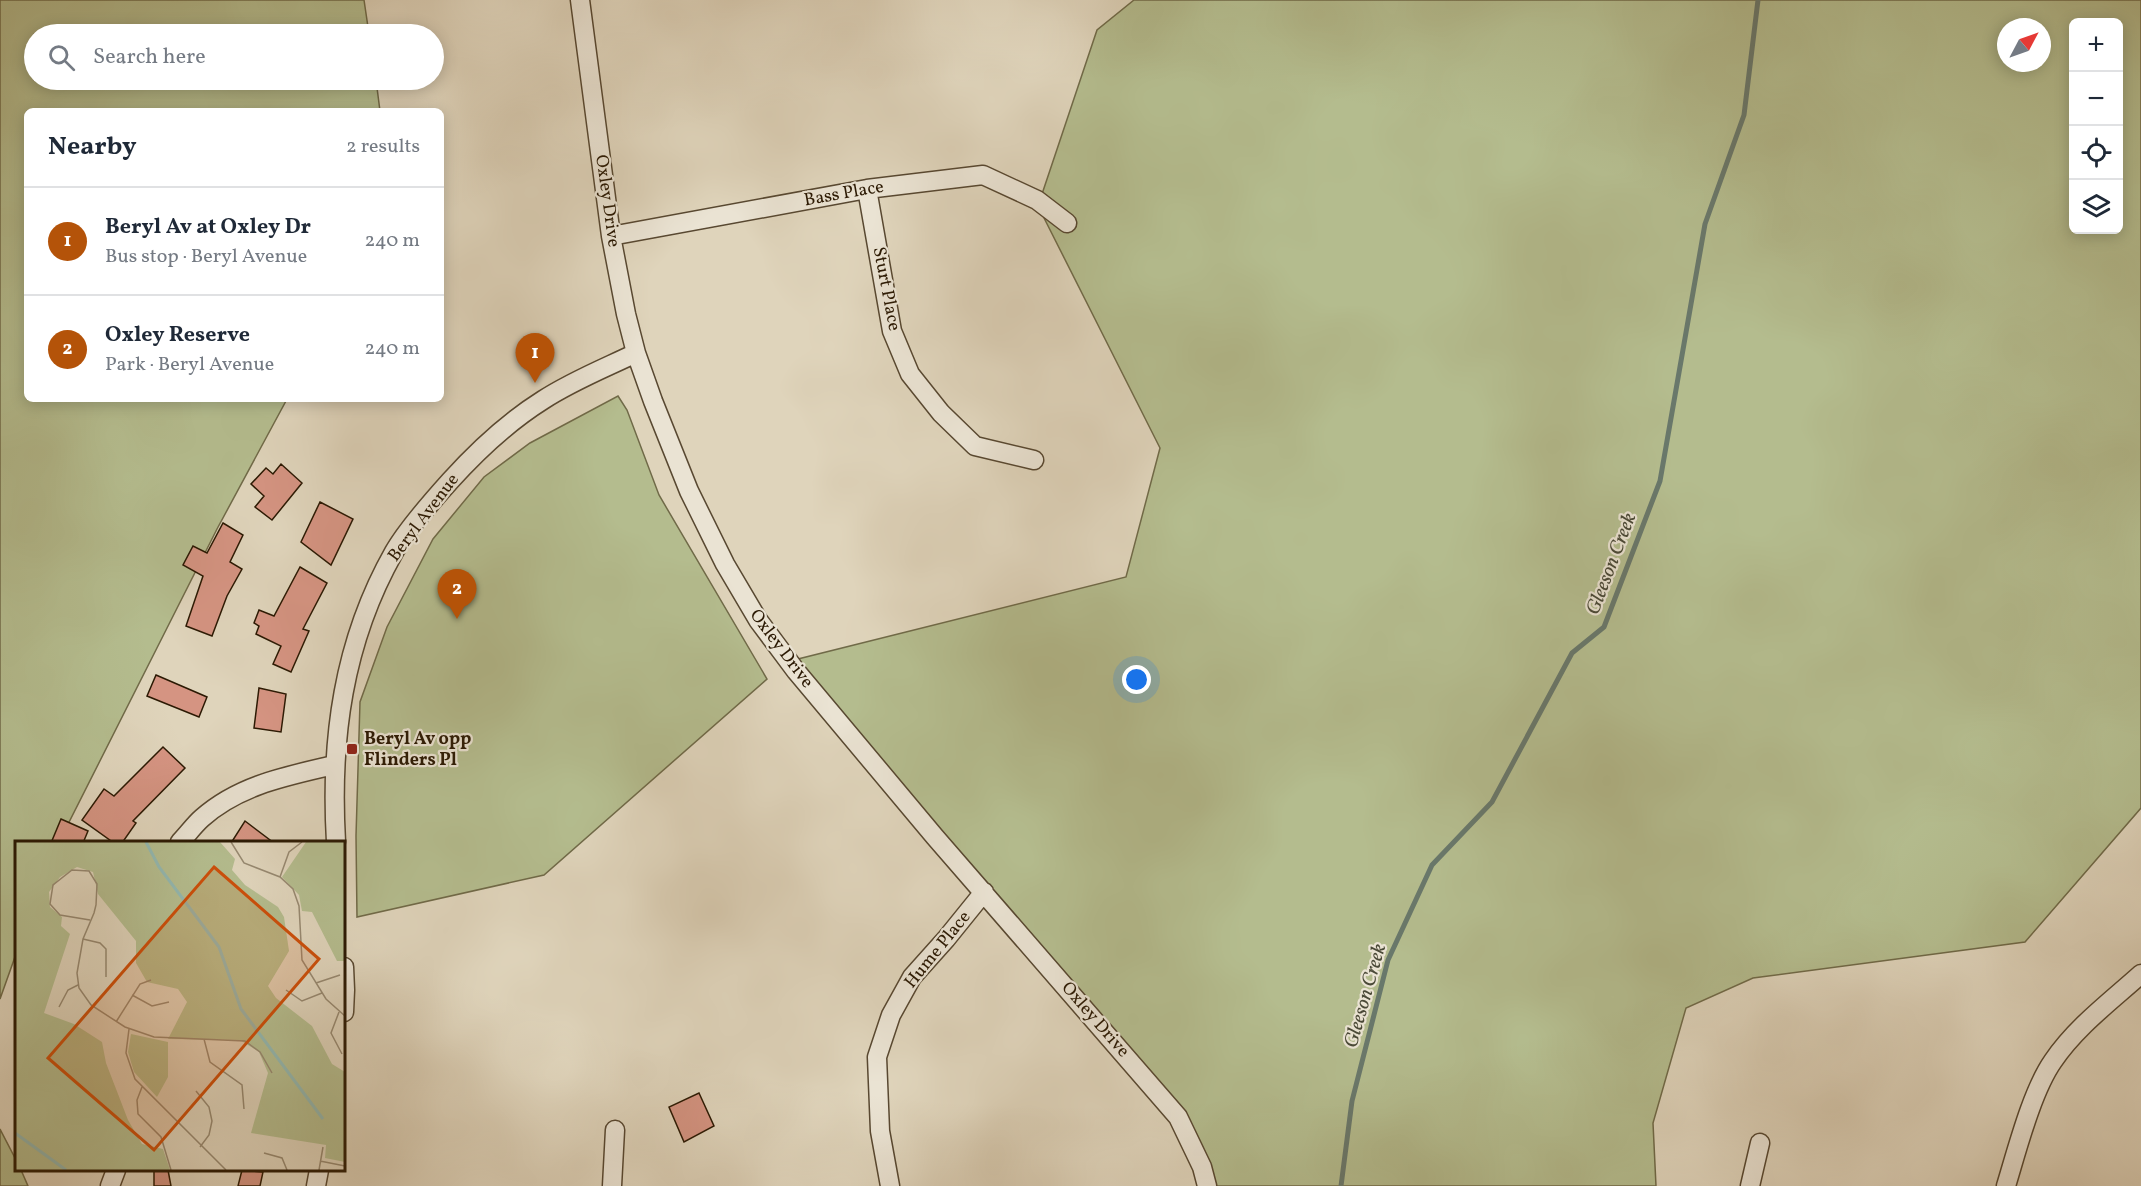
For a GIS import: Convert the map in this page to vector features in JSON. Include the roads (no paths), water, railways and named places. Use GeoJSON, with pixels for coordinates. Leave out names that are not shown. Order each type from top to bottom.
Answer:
{"type":"FeatureCollection","features":[{"type":"Feature","properties":{"kind":"street","name":"Oxley Drive"},"geometry":{"type":"LineString","coordinates":[[580,0],[611,236],[636,353],[689,491],[725,564],[758,620],[796,671],[935,837],[1178,1117],[1202,1167],[1207,1186]]}},
{"type":"Feature","properties":{"kind":"street","name":"Bass Place"},"geometry":{"type":"LineString","coordinates":[[611,236],[867,189],[983,175],[1037,200],[1067,223]]}},
{"type":"Feature","properties":{"kind":"street","name":"Sturt Place"},"geometry":{"type":"LineString","coordinates":[[867,189],[892,331],[910,374],[941,413],[975,446],[1034,460]]}},
{"type":"Feature","properties":{"kind":"street","name":"Beryl Avenue"},"geometry":{"type":"LineString","coordinates":[[336,841],[334,765],[350,659],[369,603],[395,550],[436,496],[491,439],[551,395],[636,353]]}},
{"type":"Feature","properties":{"kind":"street"},"geometry":{"type":"LineString","coordinates":[[182,841],[201,818],[247,789],[278,778],[334,765]]}},
{"type":"Feature","properties":{"kind":"street","name":"Hume Place"},"geometry":{"type":"LineString","coordinates":[[890,1186],[880,1131],[878,1057],[887,1026],[912,977],[984,891]]}},
{"type":"Feature","properties":{"kind":"street"},"geometry":{"type":"LineString","coordinates":[[2006,1186],[2043,1078],[2053,1061],[2077,1033],[2141,974]]}},
{"type":"Feature","properties":{"kind":"street"},"geometry":{"type":"LineString","coordinates":[[612,1186],[615,1130]]}},
{"type":"Feature","properties":{"kind":"street"},"geometry":{"type":"LineString","coordinates":[[1750,1186],[1760,1143]]}},
{"type":"Feature","properties":{"kind":"street"},"geometry":{"type":"LineString","coordinates":[[110,1186],[117,1171]]}},
{"type":"Feature","properties":{"kind":"street"},"geometry":{"type":"LineString","coordinates":[[316,1186],[319,1171]]}},
{"type":"Feature","properties":{"kind":"waterway","name":"Gleeson Creek"},"geometry":{"type":"LineString","coordinates":[[1341,1186],[1352,1101],[1388,960],[1432,865],[1492,802],[1572,653],[1604,627],[1660,481],[1705,224],[1744,115],[1758,0]]}},
{"type":"Feature","properties":{"kind":"place","name":"Beryl Av at Oxley Dr"},"geometry":{"type":"Point","coordinates":[535,383]}},
{"type":"Feature","properties":{"kind":"place","name":"Oxley Reserve"},"geometry":{"type":"Point","coordinates":[457,619]}},
{"type":"Feature","properties":{"kind":"place","name":"Beryl Av opp Flinders Pl"},"geometry":{"type":"Point","coordinates":[352,749]}}]}
